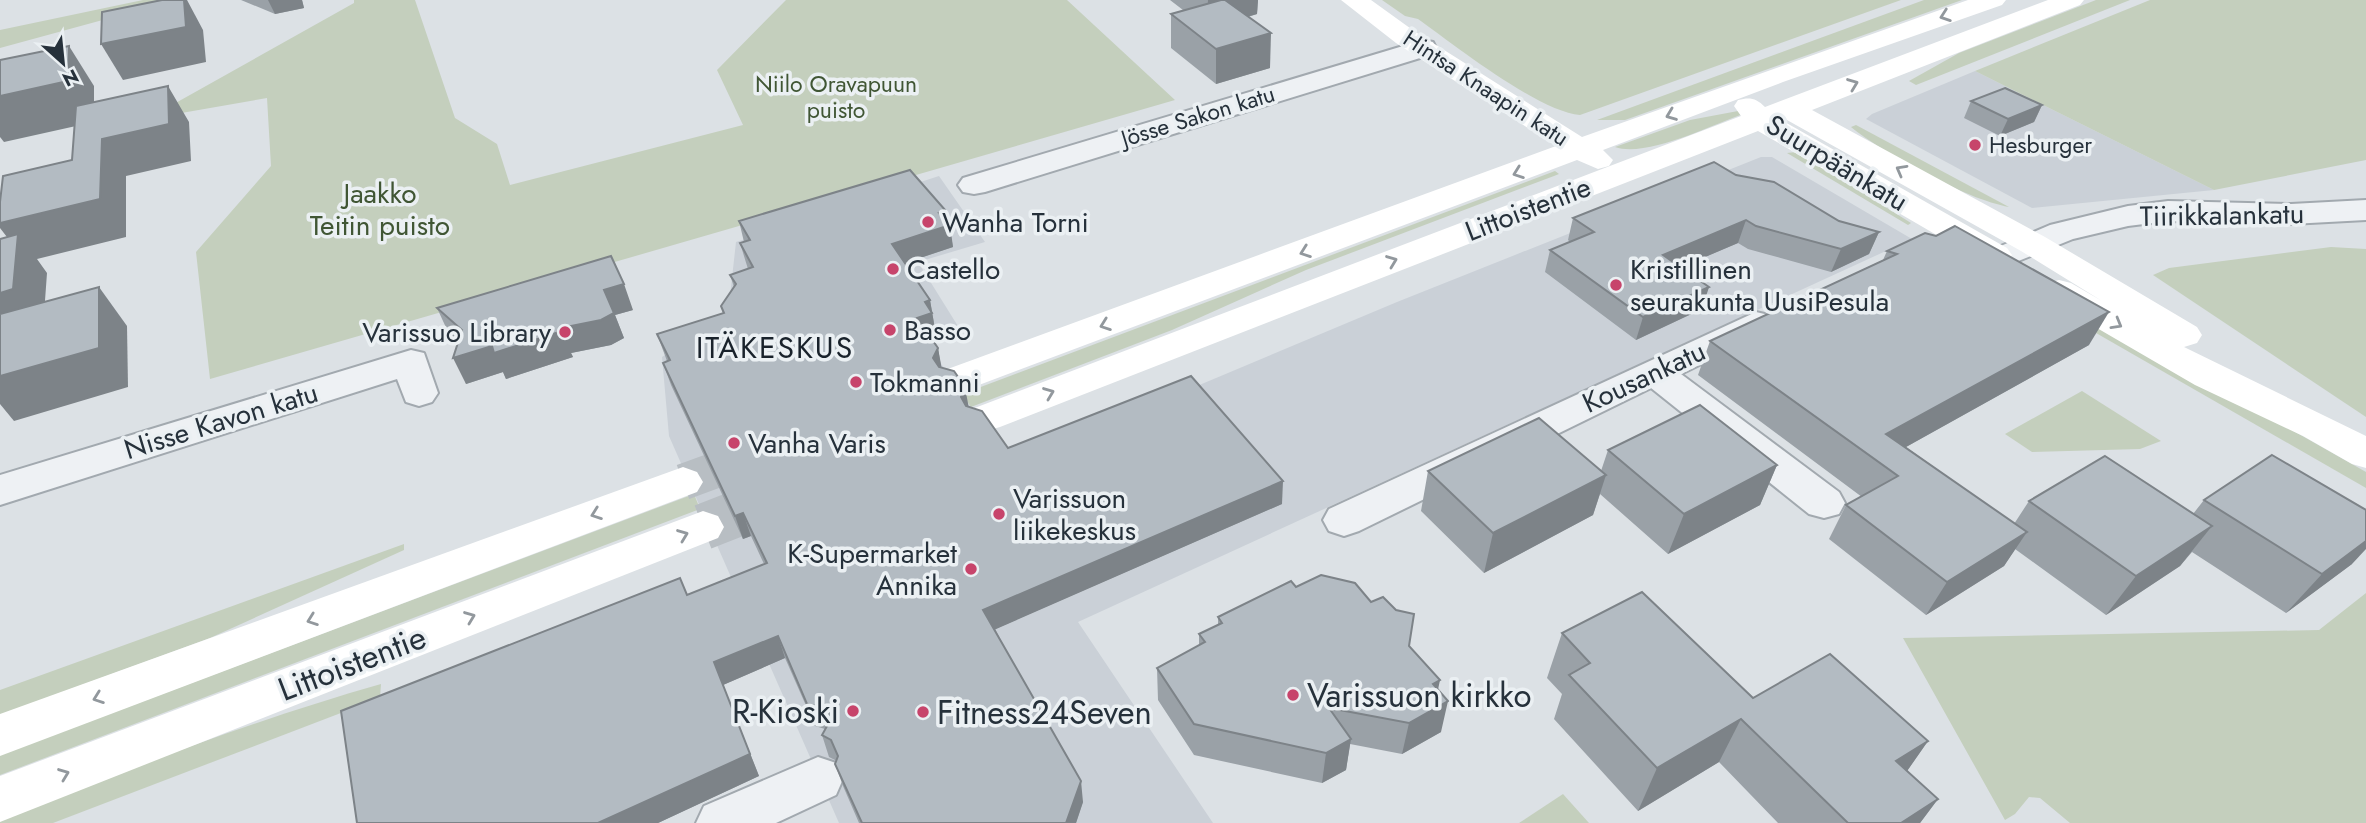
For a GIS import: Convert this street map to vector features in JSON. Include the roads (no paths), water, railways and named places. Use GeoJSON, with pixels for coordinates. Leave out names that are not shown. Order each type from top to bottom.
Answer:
{"type":"FeatureCollection","features":[{"type":"Feature","properties":{"kind":"main road","name":"Hintsa Knaapin katu"},"geometry":{"type":"LineString","coordinates":[[1354,0],[1423,48],[1620,174]]}},
{"type":"Feature","properties":{"kind":"main road","name":"Littoistentie"},"geometry":{"type":"LineString","coordinates":[[958,379],[1735,91],[1993,0]]}},
{"type":"Feature","properties":{"kind":"main road","name":"Littoistentie"},"geometry":{"type":"LineString","coordinates":[[986,418],[2071,0]]}},
{"type":"Feature","properties":{"kind":"main road","name":"Suurpäänkatu"},"geometry":{"type":"LineString","coordinates":[[1735,91],[2017,251],[2234,366],[2317,426],[2366,454]]}},
{"type":"Feature","properties":{"kind":"main road","name":"Littoistentie"},"geometry":{"type":"LineString","coordinates":[[0,734],[683,482]]}},
{"type":"Feature","properties":{"kind":"main road","name":"Littoistentie"},"geometry":{"type":"LineString","coordinates":[[0,799],[703,527]]}},
{"type":"Feature","properties":{"kind":"street","name":"Jösse Sakon katu"},"geometry":{"type":"LineString","coordinates":[[974,185],[1423,48]]}},
{"type":"Feature","properties":{"kind":"street","name":"Tiirikkalankatu"},"geometry":{"type":"LineString","coordinates":[[2017,251],[2062,232],[2168,211],[2281,214],[2366,210]]}},
{"type":"Feature","properties":{"kind":"street"},"geometry":{"type":"LineString","coordinates":[[1914,245],[1965,222]]}},
{"type":"Feature","properties":{"kind":"street","name":"Kousankatu"},"geometry":{"type":"LineString","coordinates":[[1344,520],[1781,311]]}},
{"type":"Feature","properties":{"kind":"street","name":"Nisse Kavon katu"},"geometry":{"type":"LineString","coordinates":[[0,490],[411,362],[419,393]]}},
{"type":"Feature","properties":{"kind":"street"},"geometry":{"type":"LineString","coordinates":[[1656,373],[1824,503]]}},
{"type":"Feature","properties":{"kind":"street"},"geometry":{"type":"LineString","coordinates":[[722,823],[818,779]]}},
{"type":"Feature","properties":{"kind":"tunnel"},"geometry":{"type":"LineString","coordinates":[[683,482],[759,454]]}},
{"type":"Feature","properties":{"kind":"tunnel"},"geometry":{"type":"LineString","coordinates":[[703,527],[780,497]]}},
{"type":"Feature","properties":{"kind":"place","name":"Hesburger"},"geometry":{"type":"Point","coordinates":[1975,145]}},
{"type":"Feature","properties":{"kind":"place","name":"Wanha Torni"},"geometry":{"type":"Point","coordinates":[928,222]}},
{"type":"Feature","properties":{"kind":"place","name":"Castello"},"geometry":{"type":"Point","coordinates":[893,269]}},
{"type":"Feature","properties":{"kind":"place","name":"Kristillinen seurakunta UusiPesula"},"geometry":{"type":"Point","coordinates":[1616,285]}},
{"type":"Feature","properties":{"kind":"place","name":"Basso"},"geometry":{"type":"Point","coordinates":[890,330]}},
{"type":"Feature","properties":{"kind":"place","name":"Varissuo Library"},"geometry":{"type":"Point","coordinates":[565,332]}},
{"type":"Feature","properties":{"kind":"place","name":"Tokmanni"},"geometry":{"type":"Point","coordinates":[856,382]}},
{"type":"Feature","properties":{"kind":"place","name":"Vanha Varis"},"geometry":{"type":"Point","coordinates":[734,443]}},
{"type":"Feature","properties":{"kind":"place","name":"Varissuon liikekeskus"},"geometry":{"type":"Point","coordinates":[999,514]}},
{"type":"Feature","properties":{"kind":"place","name":"K-Supermarket Annika"},"geometry":{"type":"Point","coordinates":[971,569]}},
{"type":"Feature","properties":{"kind":"place","name":"Varissuon kirkko"},"geometry":{"type":"Point","coordinates":[1293,695]}},
{"type":"Feature","properties":{"kind":"place","name":"R-Kioski"},"geometry":{"type":"Point","coordinates":[853,711]}},
{"type":"Feature","properties":{"kind":"place","name":"Fitness24Seven"},"geometry":{"type":"Point","coordinates":[923,712]}},
{"type":"Feature","properties":{"kind":"district","name":"ITÄKESKUS"},"geometry":{"type":"Point","coordinates":[775,347]}},
{"type":"Feature","properties":{"kind":"park label","name":"Niilo Oravapuun puisto"},"geometry":{"type":"Point","coordinates":[836,97]}},
{"type":"Feature","properties":{"kind":"park label","name":"Jaakko Teitin puisto"},"geometry":{"type":"Point","coordinates":[380,209]}}]}
